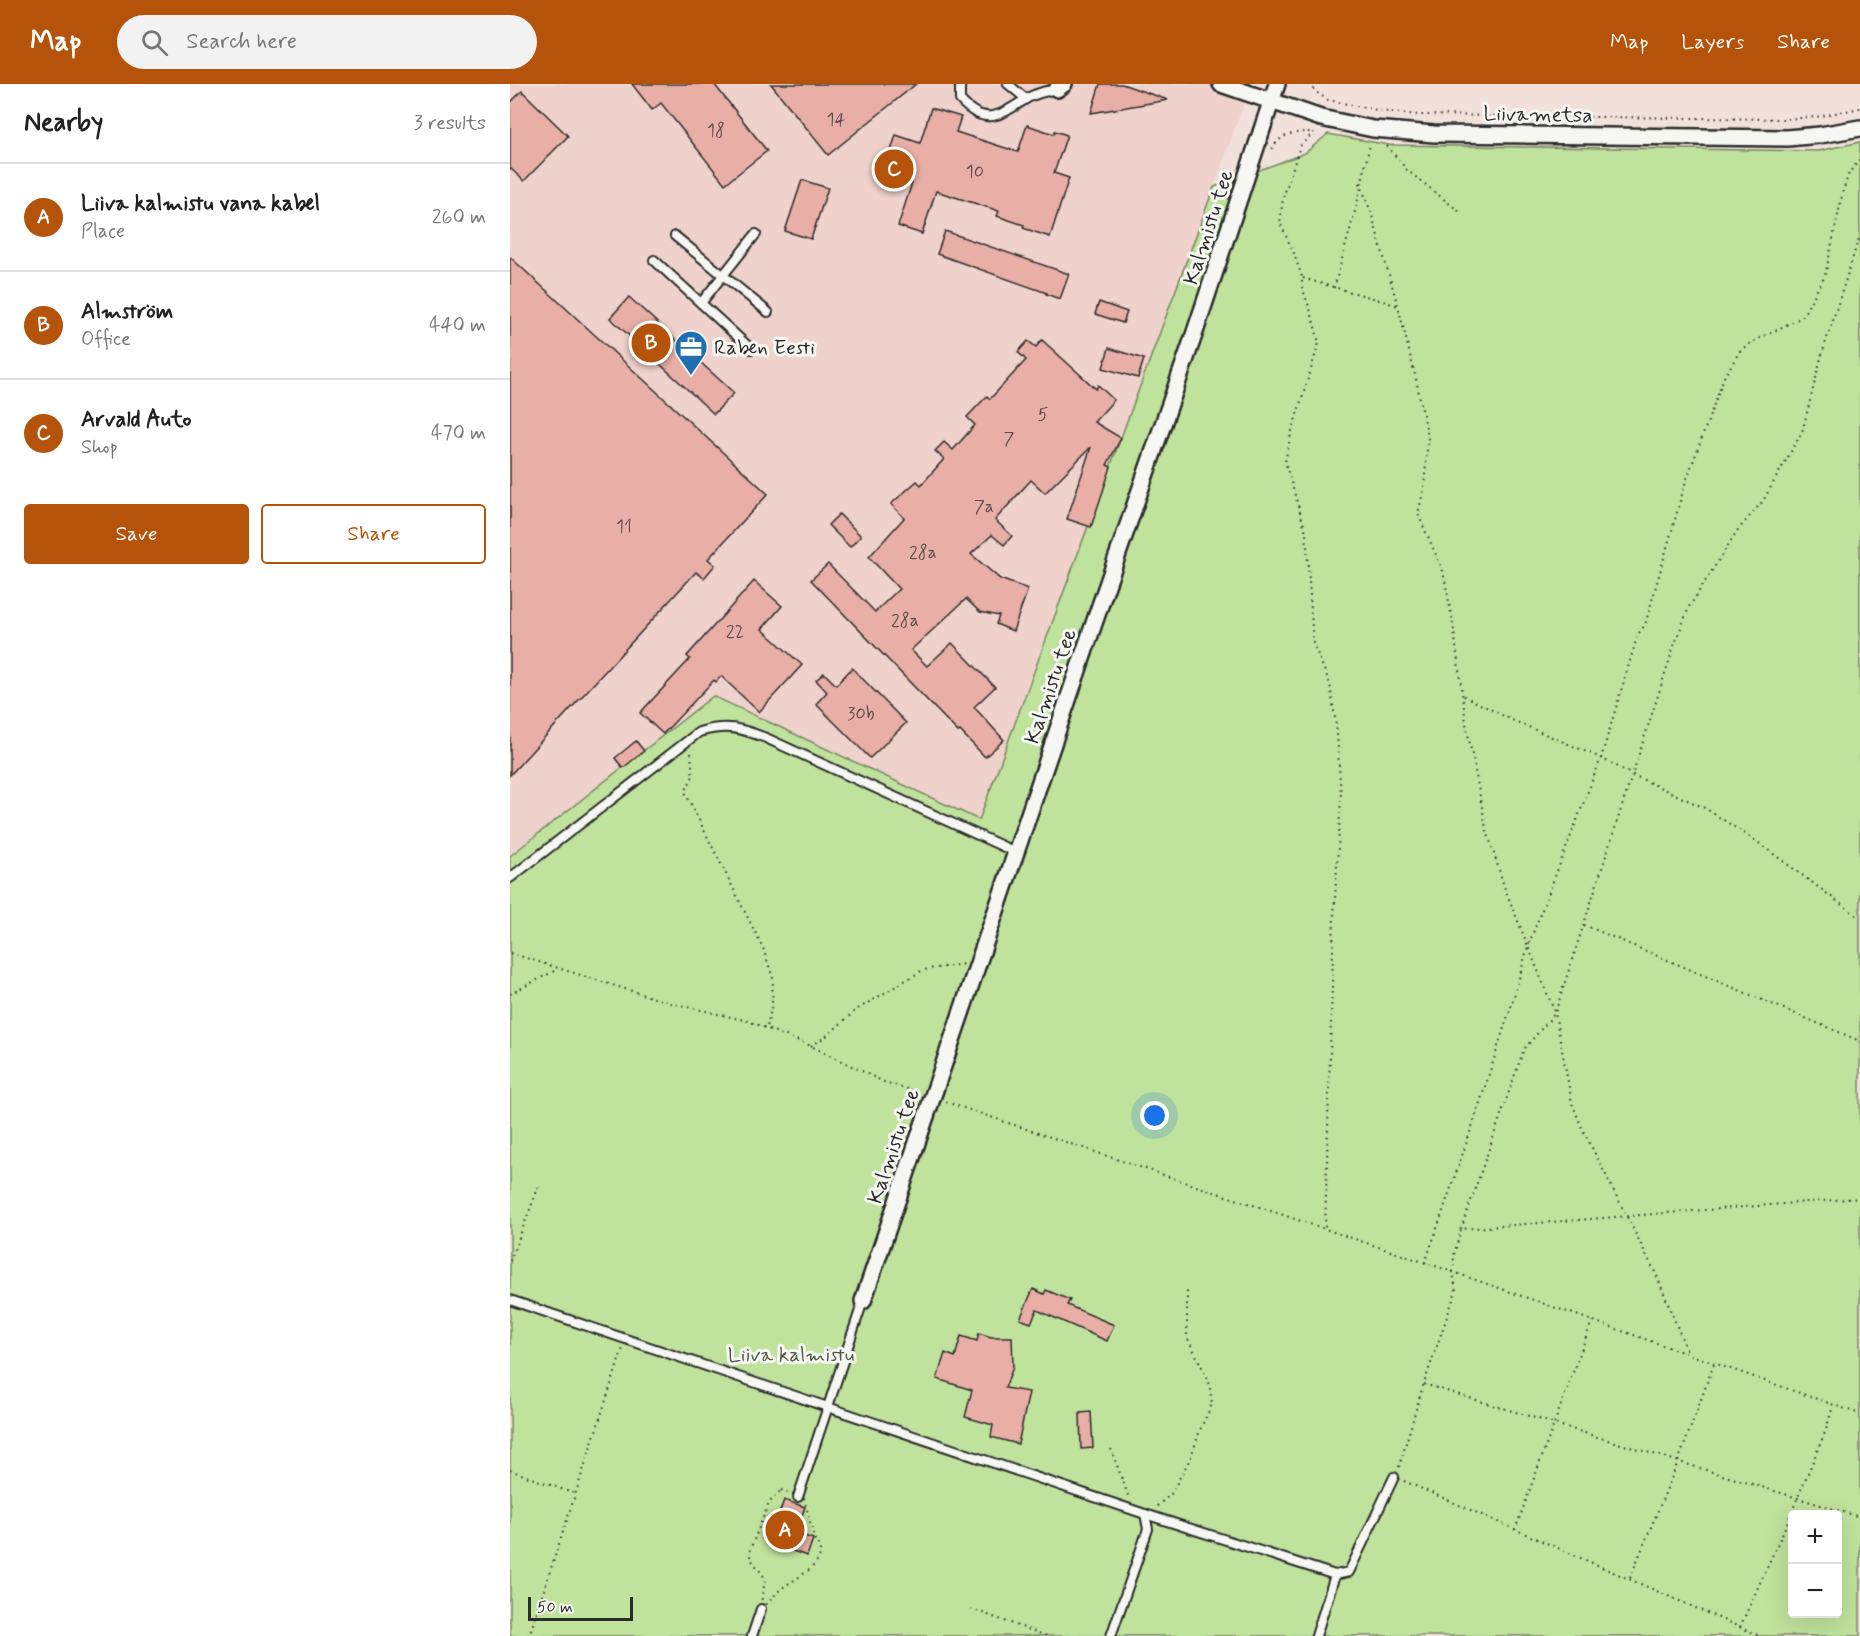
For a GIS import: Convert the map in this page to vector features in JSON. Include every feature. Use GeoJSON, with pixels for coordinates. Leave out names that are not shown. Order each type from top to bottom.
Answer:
{"type":"FeatureCollection","features":[{"type":"Feature","properties":{"kind":"street","name":"Liivametsa"},"geometry":{"type":"LineString","coordinates":[[1221,84],[1270,102],[1318,125],[1434,134],[1787,138],[1860,128]]}},
{"type":"Feature","properties":{"kind":"street","name":"Kalmistu tee"},"geometry":{"type":"LineString","coordinates":[[863,1301],[1194,335],[1276,84]]}},
{"type":"Feature","properties":{"kind":"lane"},"geometry":{"type":"LineString","coordinates":[[962,84],[960,100],[967,108],[981,117],[992,117],[1013,109],[1036,94],[1060,86]]}},
{"type":"Feature","properties":{"kind":"lane"},"geometry":{"type":"LineString","coordinates":[[1008,84],[1026,99]]}},
{"type":"Feature","properties":{"kind":"lane"},"geometry":{"type":"LineString","coordinates":[[701,303],[756,234]]}},
{"type":"Feature","properties":{"kind":"lane"},"geometry":{"type":"LineString","coordinates":[[675,236],[768,312]]}},
{"type":"Feature","properties":{"kind":"lane"},"geometry":{"type":"LineString","coordinates":[[654,260],[751,349]]}},
{"type":"Feature","properties":{"kind":"lane"},"geometry":{"type":"LineString","coordinates":[[510,878],[699,732],[717,727],[742,729],[766,738],[1015,852]]}},
{"type":"Feature","properties":{"kind":"lane"},"geometry":{"type":"LineString","coordinates":[[510,1300],[1144,1514],[1335,1575],[1349,1572],[1394,1477]]}},
{"type":"Feature","properties":{"kind":"lane"},"geometry":{"type":"LineString","coordinates":[[798,1497],[863,1301]]}},
{"type":"Feature","properties":{"kind":"lane"},"geometry":{"type":"LineString","coordinates":[[1111,1636],[1148,1529],[1144,1514]]}},
{"type":"Feature","properties":{"kind":"lane"},"geometry":{"type":"LineString","coordinates":[[1316,1636],[1335,1575]]}},
{"type":"Feature","properties":{"kind":"lane"},"geometry":{"type":"LineString","coordinates":[[752,1636],[761,1609]]}},
{"type":"Feature","properties":{"kind":"path"},"geometry":{"type":"LineString","coordinates":[[1309,84],[1328,100],[1381,111],[1419,115],[1785,119],[1816,117],[1860,108]]}},
{"type":"Feature","properties":{"kind":"path"},"geometry":{"type":"LineString","coordinates":[[1270,152],[1285,135],[1318,125]]}},
{"type":"Feature","properties":{"kind":"path"},"geometry":{"type":"LineString","coordinates":[[1318,125],[1300,146],[1283,198],[1280,223],[1293,250],[1302,277],[1302,287],[1319,343],[1291,434],[1285,462],[1306,532],[1313,643],[1330,684],[1341,797],[1334,916],[1325,1229]]}},
{"type":"Feature","properties":{"kind":"path"},"geometry":{"type":"LineString","coordinates":[[1334,288],[1357,204],[1373,129]]}},
{"type":"Feature","properties":{"kind":"path"},"geometry":{"type":"LineString","coordinates":[[1373,129],[1407,170],[1460,212]]}},
{"type":"Feature","properties":{"kind":"path"},"geometry":{"type":"LineString","coordinates":[[1425,1263],[1475,1118],[1528,946],[1601,758],[1638,634],[1645,625],[1685,484],[1724,377],[1740,351],[1752,342],[1802,317],[1825,276],[1843,191],[1849,172],[1860,159]]}},
{"type":"Feature","properties":{"kind":"path"},"geometry":{"type":"LineString","coordinates":[[1360,183],[1371,212],[1398,306],[1428,438],[1424,488],[1418,514],[1443,571],[1454,623],[1466,723],[1486,828],[1505,889],[1555,1013],[1572,1103],[1582,1128],[1657,1276],[1688,1354]]}},
{"type":"Feature","properties":{"kind":"path"},"geometry":{"type":"LineString","coordinates":[[1760,1636],[1394,1477],[1399,1468],[1424,1384],[1456,1291],[1453,1272],[1454,1255],[1461,1229],[1524,1049],[1555,1013],[1689,607],[1737,531],[1763,501],[1802,432],[1822,354],[1860,235]]}},
{"type":"Feature","properties":{"kind":"path"},"geometry":{"type":"LineString","coordinates":[[1302,277],[1398,306]]}},
{"type":"Feature","properties":{"kind":"path"},"geometry":{"type":"LineString","coordinates":[[1463,696],[1705,808],[1756,841],[1860,918]]}},
{"type":"Feature","properties":{"kind":"path"},"geometry":{"type":"LineString","coordinates":[[686,742],[692,754],[693,776],[685,792],[762,948],[773,978],[772,1004],[767,1029]]}},
{"type":"Feature","properties":{"kind":"path"},"geometry":{"type":"LineString","coordinates":[[1584,926],[1860,1041]]}},
{"type":"Feature","properties":{"kind":"path"},"geometry":{"type":"LineString","coordinates":[[510,953],[667,1002],[748,1021],[811,1046],[884,1082],[1453,1272],[1860,1414]]}},
{"type":"Feature","properties":{"kind":"path"},"geometry":{"type":"LineString","coordinates":[[811,1046],[828,1035],[856,1010],[923,970],[978,962]]}},
{"type":"Feature","properties":{"kind":"path"},"geometry":{"type":"LineString","coordinates":[[510,994],[560,969]]}},
{"type":"Feature","properties":{"kind":"path"},"geometry":{"type":"LineString","coordinates":[[510,1261],[539,1186]]}},
{"type":"Feature","properties":{"kind":"path"},"geometry":{"type":"LineString","coordinates":[[1461,1229],[1860,1198]]}},
{"type":"Feature","properties":{"kind":"path"},"geometry":{"type":"LineString","coordinates":[[1144,1514],[1171,1494],[1191,1457],[1212,1404],[1209,1381],[1187,1337],[1187,1287]]}},
{"type":"Feature","properties":{"kind":"path"},"geometry":{"type":"LineString","coordinates":[[1515,1530],[1593,1320]]}},
{"type":"Feature","properties":{"kind":"path"},"geometry":{"type":"LineString","coordinates":[[529,1636],[626,1340]]}},
{"type":"Feature","properties":{"kind":"path"},"geometry":{"type":"LineString","coordinates":[[1630,1578],[1678,1462],[1714,1364]]}},
{"type":"Feature","properties":{"kind":"path"},"geometry":{"type":"LineString","coordinates":[[1424,1384],[1860,1517]]}},
{"type":"Feature","properties":{"kind":"path"},"geometry":{"type":"LineString","coordinates":[[1740,1627],[1826,1430],[1834,1405]]}},
{"type":"Feature","properties":{"kind":"path"},"geometry":{"type":"LineString","coordinates":[[1111,1449],[1133,1509]]}},
{"type":"Feature","properties":{"kind":"path"},"geometry":{"type":"LineString","coordinates":[[510,1470],[575,1494]]}},
{"type":"Feature","properties":{"kind":"path"},"geometry":{"type":"LineString","coordinates":[[781,1490],[804,1499],[815,1540],[819,1544],[819,1554],[814,1567],[784,1587],[761,1609],[765,1578],[751,1559],[749,1552],[769,1503],[781,1490]]}},
{"type":"Feature","properties":{"kind":"path"},"geometry":{"type":"LineString","coordinates":[[970,1609],[1047,1636]]}},
{"type":"Feature","properties":{"kind":"shaded area"},"geometry":{"type":"Polygon","coordinates":[[[510,84],[1251,84],[979,820],[713,696],[510,856],[510,84]]]}},
{"type":"Feature","properties":{"kind":"green space","name":"Liiva kalmistu"},"geometry":{"type":"Polygon","coordinates":[[[1328,134],[1389,145],[1819,151],[1860,142],[1860,1636],[510,1636],[510,856],[713,696],[979,820],[1214,187],[1305,153],[1328,134]]]}},
{"type":"Feature","properties":{"kind":"building"},"geometry":{"type":"Polygon","coordinates":[[[632,84],[714,84],[767,151],[725,184],[661,103],[652,110],[632,84]]]}},
{"type":"Feature","properties":{"kind":"building"},"geometry":{"type":"Polygon","coordinates":[[[771,84],[916,84],[828,155],[771,84]]]}},
{"type":"Feature","properties":{"kind":"building"},"geometry":{"type":"Polygon","coordinates":[[[1100,84],[1122,84],[1168,100],[1091,113],[1100,84]]]}},
{"type":"Feature","properties":{"kind":"building"},"geometry":{"type":"Polygon","coordinates":[[[522,91],[568,136],[524,181],[510,168],[510,103],[522,91]]]}},
{"type":"Feature","properties":{"kind":"building"},"geometry":{"type":"Polygon","coordinates":[[[931,108],[961,117],[956,132],[1018,152],[1027,125],[1054,134],[1055,131],[1067,135],[1054,173],[1069,178],[1050,237],[997,216],[999,211],[936,191],[922,234],[898,226],[912,183],[884,173],[896,135],[920,143],[931,108]]]}},
{"type":"Feature","properties":{"kind":"building"},"geometry":{"type":"Polygon","coordinates":[[[802,180],[828,188],[811,239],[785,231],[802,180]]]}},
{"type":"Feature","properties":{"kind":"building"},"geometry":{"type":"Polygon","coordinates":[[[945,231],[1069,274],[1060,299],[937,254],[945,231]]]}},
{"type":"Feature","properties":{"kind":"building"},"geometry":{"type":"Polygon","coordinates":[[[510,257],[768,494],[708,559],[715,565],[704,578],[696,572],[510,775],[510,257]]]}},
{"type":"Feature","properties":{"kind":"building"},"geometry":{"type":"Polygon","coordinates":[[[629,297],[734,393],[714,414],[610,318],[629,297]]]}},
{"type":"Feature","properties":{"kind":"building"},"geometry":{"type":"Polygon","coordinates":[[[1099,302],[1127,312],[1123,323],[1095,314],[1099,302]]]}},
{"type":"Feature","properties":{"kind":"building"},"geometry":{"type":"Polygon","coordinates":[[[1042,340],[1096,389],[1098,385],[1114,400],[1094,422],[1121,438],[1107,465],[1111,467],[1091,527],[1067,519],[1091,447],[1045,493],[1031,480],[995,520],[1012,536],[1004,545],[992,535],[971,554],[1000,579],[1028,589],[1013,631],[996,624],[999,616],[980,612],[966,599],[911,650],[927,666],[952,643],[995,687],[974,707],[1004,740],[985,757],[811,580],[828,564],[875,612],[899,589],[869,557],[904,518],[891,504],[917,481],[921,485],[944,459],[935,451],[944,442],[953,450],[975,425],[967,417],[987,396],[990,399],[1026,360],[1018,352],[1028,341],[1036,347],[1042,340]]]}},
{"type":"Feature","properties":{"kind":"building"},"geometry":{"type":"Polygon","coordinates":[[[1109,348],[1144,359],[1138,378],[1103,368],[1109,348]]]}},
{"type":"Feature","properties":{"kind":"building"},"geometry":{"type":"Polygon","coordinates":[[[839,514],[861,536],[850,547],[828,525],[839,514]]]}},
{"type":"Feature","properties":{"kind":"building"},"geometry":{"type":"Polygon","coordinates":[[[754,581],[782,606],[762,629],[802,665],[759,712],[721,676],[716,682],[714,680],[663,734],[640,713],[690,659],[687,656],[754,581]]]}},
{"type":"Feature","properties":{"kind":"building"},"geometry":{"type":"Polygon","coordinates":[[[852,668],[906,723],[870,758],[816,704],[827,692],[816,680],[824,673],[836,685],[852,668]]]}},
{"type":"Feature","properties":{"kind":"building"},"geometry":{"type":"Polygon","coordinates":[[[636,741],[644,751],[623,768],[615,758],[636,741]]]}},
{"type":"Feature","properties":{"kind":"building"},"geometry":{"type":"Polygon","coordinates":[[[1033,1289],[1044,1294],[1046,1290],[1070,1300],[1067,1305],[1114,1325],[1107,1341],[1037,1310],[1031,1323],[1020,1319],[1033,1289]]]}},
{"type":"Feature","properties":{"kind":"building"},"geometry":{"type":"Polygon","coordinates":[[[979,1333],[991,1337],[1012,1337],[1013,1367],[1005,1388],[1029,1392],[1018,1444],[991,1437],[993,1425],[965,1417],[972,1390],[937,1379],[945,1353],[955,1357],[961,1336],[977,1341],[979,1333]]]}},
{"type":"Feature","properties":{"kind":"building"},"geometry":{"type":"Polygon","coordinates":[[[1091,1412],[1093,1448],[1081,1449],[1080,1413],[1091,1412]]]}},
{"type":"Feature","properties":{"kind":"building"},"geometry":{"type":"Polygon","coordinates":[[[784,1500],[805,1507],[796,1533],[813,1539],[807,1556],[784,1548],[786,1542],[771,1537],[784,1500]]]}},
{"type":"Feature","properties":{"kind":"place","name":"Arvald Auto"},"geometry":{"type":"Point","coordinates":[894,169]}},
{"type":"Feature","properties":{"kind":"place","name":"Almström"},"geometry":{"type":"Point","coordinates":[651,343]}},
{"type":"Feature","properties":{"kind":"place","name":"Raben Eesti"},"geometry":{"type":"Point","coordinates":[691,376]}},
{"type":"Feature","properties":{"kind":"place","name":"Liiva kalmistu vana kabel"},"geometry":{"type":"Point","coordinates":[785,1530]}}]}
